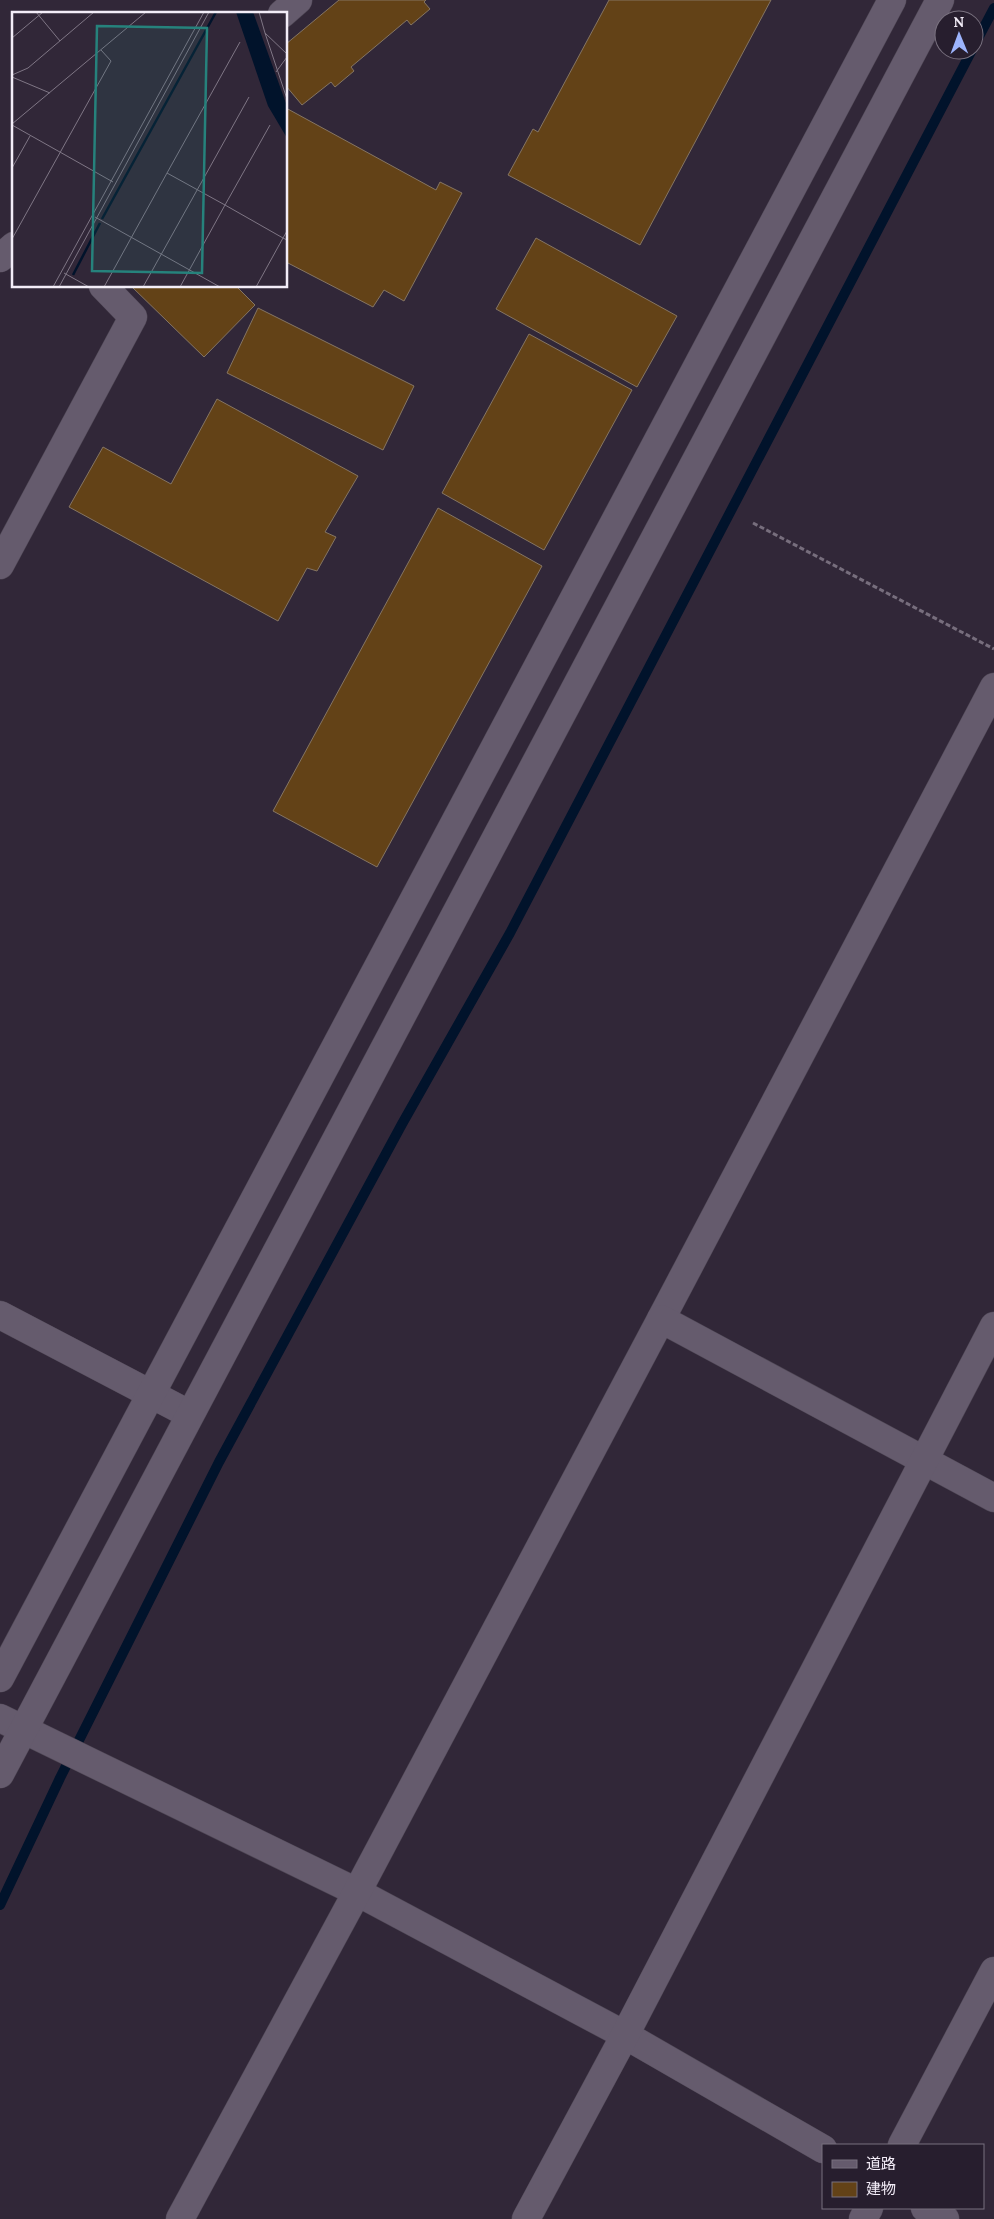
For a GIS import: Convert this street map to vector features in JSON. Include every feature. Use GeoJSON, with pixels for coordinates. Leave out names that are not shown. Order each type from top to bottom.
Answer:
{"type":"FeatureCollection","features":[{"type":"Feature","properties":{"kind":"street"},"geometry":{"type":"LineString","coordinates":[[284,12],[298,0]]}},
{"type":"Feature","properties":{"kind":"street"},"geometry":{"type":"LineString","coordinates":[[0,1678],[892,0]]}},
{"type":"Feature","properties":{"kind":"street"},"geometry":{"type":"LineString","coordinates":[[0,1774],[12,1724],[189,1414],[940,0]]}},
{"type":"Feature","properties":{"kind":"street"},"geometry":{"type":"LineString","coordinates":[[0,258],[12,248]]}},
{"type":"Feature","properties":{"kind":"street"},"geometry":{"type":"LineString","coordinates":[[0,565],[133,317],[105,288]]}},
{"type":"Feature","properties":{"kind":"street"},"geometry":{"type":"LineString","coordinates":[[180,2219],[357,1892],[994,687]]}},
{"type":"Feature","properties":{"kind":"street"},"geometry":{"type":"LineString","coordinates":[[0,1315],[189,1414]]}},
{"type":"Feature","properties":{"kind":"street"},"geometry":{"type":"LineString","coordinates":[[661,1319],[994,1498]]}},
{"type":"Feature","properties":{"kind":"street"},"geometry":{"type":"LineString","coordinates":[[526,2219],[625,2035],[922,1460],[994,1326]]}},
{"type":"Feature","properties":{"kind":"street"},"geometry":{"type":"LineString","coordinates":[[12,1724],[357,1892],[625,2035],[822,2148]]}},
{"type":"Feature","properties":{"kind":"street"},"geometry":{"type":"LineString","coordinates":[[903,2144],[994,1971]]}},
{"type":"Feature","properties":{"kind":"street"},"geometry":{"type":"LineString","coordinates":[[927,2209],[945,2219]]}},
{"type":"Feature","properties":{"kind":"path"},"geometry":{"type":"LineString","coordinates":[[753,523],[994,649]]}},
{"type":"Feature","properties":{"kind":"building"},"geometry":{"type":"Polygon","coordinates":[[[339,0],[426,0],[424,2],[430,9],[411,25],[407,20],[351,67],[354,71],[335,87],[331,82],[302,105],[288,88],[288,42],[339,0]]]}},
{"type":"Feature","properties":{"kind":"building"},"geometry":{"type":"Polygon","coordinates":[[[609,0],[771,0],[640,245],[508,175],[533,129],[538,132],[609,0]]]}},
{"type":"Feature","properties":{"kind":"building"},"geometry":{"type":"Polygon","coordinates":[[[288,109],[436,190],[440,182],[462,193],[404,301],[384,290],[373,307],[288,263],[288,109]]]}},
{"type":"Feature","properties":{"kind":"building"},"geometry":{"type":"Polygon","coordinates":[[[536,238],[677,316],[637,387],[496,309],[536,238]]]}},
{"type":"Feature","properties":{"kind":"building"},"geometry":{"type":"Polygon","coordinates":[[[133,288],[238,288],[255,305],[204,357],[133,288]]]}},
{"type":"Feature","properties":{"kind":"building"},"geometry":{"type":"Polygon","coordinates":[[[258,308],[414,386],[383,450],[227,373],[258,308]]]}},
{"type":"Feature","properties":{"kind":"building"},"geometry":{"type":"Polygon","coordinates":[[[529,334],[632,390],[544,550],[442,493],[529,334]]]}},
{"type":"Feature","properties":{"kind":"building"},"geometry":{"type":"Polygon","coordinates":[[[217,399],[358,476],[325,532],[336,537],[317,571],[307,568],[278,621],[69,507],[103,447],[171,484],[217,399]]]}},
{"type":"Feature","properties":{"kind":"building"},"geometry":{"type":"Polygon","coordinates":[[[438,508],[542,566],[377,867],[273,811],[438,508]]]}},
{"type":"Feature","properties":{"kind":"waterway"},"geometry":{"type":"LineString","coordinates":[[984,27],[994,8]]}},
{"type":"Feature","properties":{"kind":"waterway"},"geometry":{"type":"LineString","coordinates":[[0,1905],[60,1778],[219,1462],[402,1124],[510,933],[967,60]]}}]}
